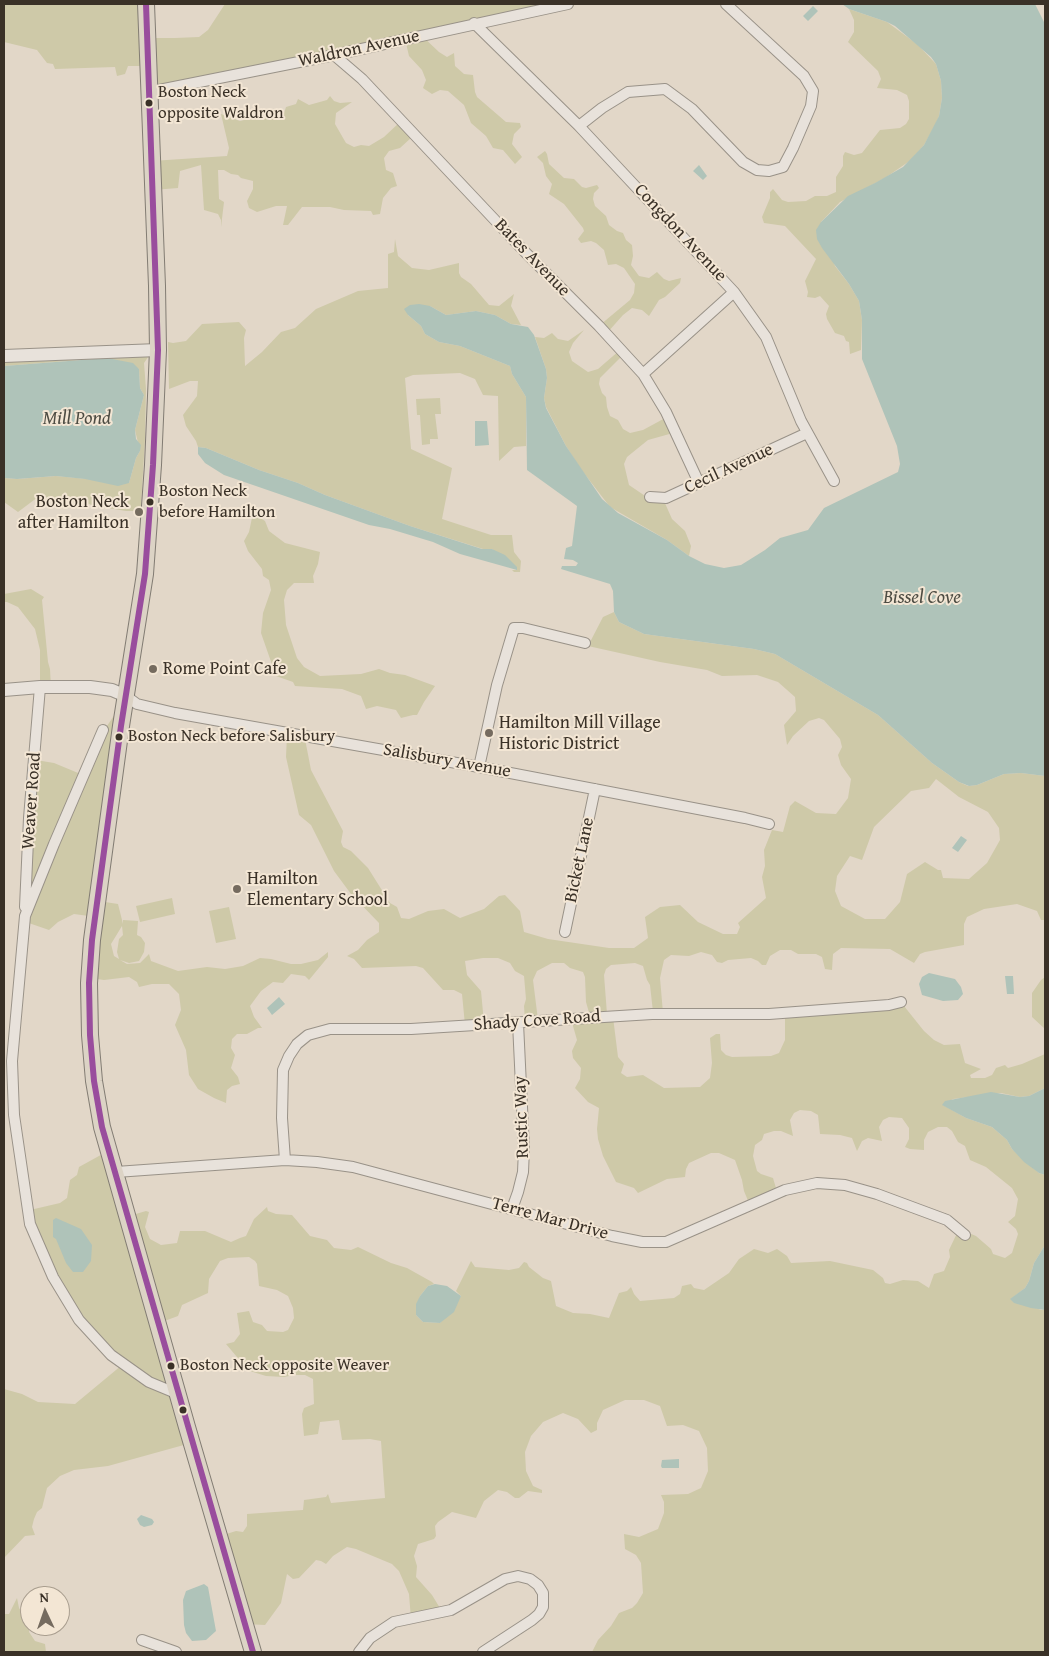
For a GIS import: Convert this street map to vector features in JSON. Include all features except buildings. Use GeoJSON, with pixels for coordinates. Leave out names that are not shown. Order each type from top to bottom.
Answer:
{"type":"FeatureCollection","features":[{"type":"Feature","properties":{"kind":"main road"},"geometry":{"type":"LineString","coordinates":[[146,4],[157,286],[158,350],[154,465],[145,574],[92,940],[89,983],[90,1035],[94,1081],[102,1127],[253,1652]]}},
{"type":"Feature","properties":{"kind":"street","name":"Waldron Avenue"},"geometry":{"type":"LineString","coordinates":[[149,92],[334,55],[568,4]]}},
{"type":"Feature","properties":{"kind":"street"},"geometry":{"type":"LineString","coordinates":[[579,126],[602,108],[628,92],[665,89],[692,109],[743,162],[757,170],[770,171],[783,167],[811,106],[814,91],[804,76],[726,4]]}},
{"type":"Feature","properties":{"kind":"street","name":"Congdon Avenue"},"geometry":{"type":"LineString","coordinates":[[474,23],[579,126],[734,292],[766,337],[807,434],[834,481]]}},
{"type":"Feature","properties":{"kind":"street","name":"Bates Avenue"},"geometry":{"type":"LineString","coordinates":[[334,55],[362,79],[643,374],[666,412],[699,483]]}},
{"type":"Feature","properties":{"kind":"street"},"geometry":{"type":"LineString","coordinates":[[643,374],[734,292]]}},
{"type":"Feature","properties":{"kind":"street"},"geometry":{"type":"LineString","coordinates":[[4,356],[158,350]]}},
{"type":"Feature","properties":{"kind":"street","name":"Cecil Avenue"},"geometry":{"type":"LineString","coordinates":[[650,497],[666,498],[807,434]]}},
{"type":"Feature","properties":{"kind":"street"},"geometry":{"type":"LineString","coordinates":[[479,766],[500,676],[514,628],[523,628],[585,643]]}},
{"type":"Feature","properties":{"kind":"street"},"geometry":{"type":"LineString","coordinates":[[4,690],[40,687],[104,688],[126,696]]}},
{"type":"Feature","properties":{"kind":"street","name":"Weaver Road"},"geometry":{"type":"LineString","coordinates":[[40,687],[29,818],[25,916],[12,1061],[14,1115],[30,1224],[53,1277],[80,1320],[111,1356],[149,1382],[178,1394]]}},
{"type":"Feature","properties":{"kind":"street","name":"Salisbury Avenue"},"geometry":{"type":"LineString","coordinates":[[126,696],[137,704],[175,713],[479,766],[769,824]]}},
{"type":"Feature","properties":{"kind":"street","name":"Weaver Road"},"geometry":{"type":"LineString","coordinates":[[25,916],[50,852],[103,730]]}},
{"type":"Feature","properties":{"kind":"street","name":"Bicket Lane"},"geometry":{"type":"LineString","coordinates":[[565,932],[595,788]]}},
{"type":"Feature","properties":{"kind":"street","name":"Shady Cove Road"},"geometry":{"type":"LineString","coordinates":[[285,1160],[282,1118],[283,1070],[288,1056],[308,1034],[330,1029],[411,1028],[652,1014],[769,1014],[889,1005],[901,1002]]}},
{"type":"Feature","properties":{"kind":"street","name":"Rustic Way"},"geometry":{"type":"LineString","coordinates":[[512,1209],[523,1172],[524,1149],[518,1023]]}},
{"type":"Feature","properties":{"kind":"street","name":"Terre Mar Drive"},"geometry":{"type":"LineString","coordinates":[[116,1172],[285,1160],[317,1162],[353,1167],[612,1236],[642,1242],[666,1242],[749,1204],[785,1190],[817,1183],[845,1185],[912,1206],[947,1220],[965,1235]]}},
{"type":"Feature","properties":{"kind":"street"},"geometry":{"type":"LineString","coordinates":[[359,1652],[370,1638],[394,1622],[451,1610],[505,1579],[518,1576],[530,1579],[538,1585],[543,1593],[543,1607],[539,1614],[483,1652]]}},
{"type":"Feature","properties":{"kind":"street"},"geometry":{"type":"LineString","coordinates":[[142,1640],[176,1652]]}},
{"type":"Feature","properties":{"kind":"shaded area"},"geometry":{"type":"Polygon","coordinates":[[[4,4],[143,4],[148,38],[175,38],[199,37],[208,30],[225,4],[564,4],[421,35],[447,57],[454,53],[455,66],[464,74],[473,75],[477,97],[506,122],[520,123],[521,127],[514,134],[512,144],[522,157],[515,164],[503,150],[493,148],[486,136],[471,123],[464,105],[448,91],[440,90],[432,94],[423,88],[426,80],[422,70],[409,56],[405,39],[154,90],[146,66],[128,66],[125,74],[117,76],[115,67],[55,69],[53,64],[47,63],[37,50],[4,42],[4,4]]]}},
{"type":"Feature","properties":{"kind":"shaded area"},"geometry":{"type":"Polygon","coordinates":[[[849,9],[887,22],[917,44],[936,64],[941,81],[942,98],[935,126],[924,145],[911,160],[885,178],[840,202],[821,222],[835,266],[859,301],[862,320],[861,350],[850,354],[849,342],[846,341],[844,336],[835,333],[827,319],[826,314],[829,306],[820,296],[815,298],[807,297],[808,292],[805,281],[816,259],[785,226],[764,223],[762,217],[770,198],[770,192],[773,189],[782,200],[788,202],[806,201],[815,196],[827,196],[836,192],[836,177],[843,166],[845,152],[854,155],[862,153],[880,130],[900,128],[909,119],[907,95],[897,90],[877,88],[881,79],[878,71],[848,42],[854,32],[854,20],[849,9]]]}},
{"type":"Feature","properties":{"kind":"shaded area"},"geometry":{"type":"Polygon","coordinates":[[[330,96],[334,101],[340,103],[352,102],[336,113],[335,124],[346,143],[354,147],[361,145],[369,146],[384,137],[401,121],[412,137],[400,148],[389,151],[384,158],[386,170],[393,173],[397,186],[391,188],[383,198],[380,214],[373,215],[371,211],[344,210],[330,207],[302,207],[288,225],[283,225],[287,206],[276,206],[257,212],[249,208],[247,201],[253,189],[253,181],[224,170],[218,170],[219,199],[224,202],[221,227],[221,220],[218,214],[204,210],[201,165],[180,171],[178,188],[153,190],[152,161],[227,156],[229,148],[221,114],[240,121],[248,119],[257,113],[268,117],[284,113],[286,107],[296,104],[298,99],[309,105],[327,100],[330,96]]]}},
{"type":"Feature","properties":{"kind":"shaded area"},"geometry":{"type":"Polygon","coordinates":[[[545,151],[549,164],[564,178],[574,179],[582,187],[586,188],[597,185],[599,188],[594,193],[593,199],[595,206],[606,216],[609,225],[623,233],[626,240],[632,245],[633,256],[631,265],[639,276],[649,278],[657,272],[669,281],[681,278],[680,283],[659,300],[649,316],[642,310],[632,308],[607,333],[600,325],[630,300],[634,293],[635,284],[624,268],[616,264],[608,265],[604,250],[596,243],[591,241],[581,243],[578,239],[584,231],[583,228],[564,204],[549,194],[552,184],[546,176],[543,163],[537,157],[545,151]]]}},
{"type":"Feature","properties":{"kind":"shaded area"},"geometry":{"type":"Polygon","coordinates":[[[395,239],[398,256],[412,268],[429,270],[459,263],[461,277],[471,284],[489,305],[499,306],[514,294],[511,306],[521,325],[511,324],[495,315],[476,311],[446,315],[430,306],[408,315],[421,326],[425,334],[439,342],[460,346],[510,366],[512,374],[526,397],[526,446],[514,447],[499,461],[498,396],[483,395],[475,379],[460,373],[413,375],[405,378],[411,449],[452,468],[442,519],[491,535],[512,535],[514,552],[521,561],[520,572],[514,572],[512,570],[517,570],[492,549],[483,549],[410,526],[259,470],[206,448],[198,447],[186,426],[183,415],[197,396],[198,381],[190,381],[169,389],[168,342],[186,341],[202,324],[239,322],[246,330],[244,338],[245,366],[281,332],[295,328],[316,309],[358,291],[388,288],[388,254],[394,252],[395,239]]]}},
{"type":"Feature","properties":{"kind":"shaded area"},"geometry":{"type":"Polygon","coordinates":[[[584,330],[573,343],[569,352],[572,361],[588,372],[598,369],[620,350],[623,355],[600,378],[599,384],[602,393],[606,397],[610,416],[618,420],[623,429],[630,433],[643,430],[667,417],[673,433],[648,440],[627,457],[624,464],[629,485],[654,502],[662,499],[664,501],[672,519],[685,531],[691,546],[689,556],[667,540],[610,507],[580,468],[566,446],[546,407],[544,398],[547,378],[546,369],[535,337],[544,338],[552,333],[558,339],[568,341],[584,330]]]}},
{"type":"Feature","properties":{"kind":"shaded area"},"geometry":{"type":"Polygon","coordinates":[[[151,353],[144,363],[146,389],[145,439],[141,506],[135,511],[126,511],[93,507],[90,504],[72,502],[60,498],[38,497],[18,512],[4,502],[4,478],[56,476],[129,483],[136,458],[140,451],[135,430],[144,395],[140,388],[139,369],[107,358],[4,366],[4,355],[151,353]]]}},
{"type":"Feature","properties":{"kind":"shaded area"},"geometry":{"type":"Polygon","coordinates":[[[440,398],[441,414],[435,414],[438,439],[430,439],[430,444],[422,445],[420,415],[417,415],[416,399],[440,398]]]}},
{"type":"Feature","properties":{"kind":"shaded area"},"geometry":{"type":"Polygon","coordinates":[[[253,513],[265,521],[269,531],[285,543],[320,552],[313,576],[314,583],[294,583],[287,590],[284,600],[286,625],[297,658],[304,667],[320,676],[361,674],[379,669],[405,675],[435,686],[417,715],[401,718],[396,710],[377,706],[366,709],[361,696],[342,689],[295,686],[293,682],[276,676],[261,633],[263,613],[271,590],[269,580],[263,576],[262,569],[248,551],[244,541],[249,532],[253,513]]]}},
{"type":"Feature","properties":{"kind":"shaded area"},"geometry":{"type":"Polygon","coordinates":[[[31,589],[44,597],[42,600],[51,687],[40,688],[40,650],[35,629],[18,607],[4,602],[4,594],[31,589]]]}},
{"type":"Feature","properties":{"kind":"shaded area"},"geometry":{"type":"Polygon","coordinates":[[[614,612],[619,622],[644,634],[754,649],[775,654],[878,715],[932,763],[968,786],[977,785],[1004,774],[1021,773],[1045,776],[1045,920],[1041,920],[1037,911],[1017,904],[984,909],[967,917],[964,924],[964,945],[925,952],[920,954],[914,963],[890,949],[841,948],[833,954],[832,970],[825,969],[822,957],[816,954],[798,954],[791,950],[780,950],[770,956],[766,965],[762,965],[751,958],[728,960],[722,963],[717,962],[712,955],[701,952],[689,956],[671,955],[664,960],[660,978],[663,1013],[653,1012],[650,985],[643,966],[635,963],[611,965],[606,969],[604,975],[607,1014],[613,1017],[618,1057],[624,1064],[621,1073],[627,1077],[643,1075],[664,1088],[700,1087],[710,1078],[712,1063],[710,1038],[716,1034],[720,1034],[721,1050],[726,1055],[732,1057],[771,1056],[779,1053],[785,1040],[785,1012],[900,1001],[924,1031],[934,1040],[944,1045],[960,1044],[965,1063],[981,1069],[970,1075],[971,1078],[985,1078],[992,1075],[996,1068],[1005,1065],[1008,1068],[1022,1064],[1045,1054],[1045,1088],[1029,1096],[1020,1097],[1001,1093],[953,1099],[943,1105],[966,1118],[992,1127],[1007,1140],[1012,1149],[1039,1173],[1045,1175],[1045,1245],[1034,1263],[1025,1288],[1011,1299],[1045,1310],[1045,1652],[592,1652],[598,1640],[611,1626],[619,1613],[632,1608],[643,1593],[641,1563],[636,1555],[625,1549],[624,1534],[639,1537],[658,1529],[664,1513],[664,1502],[661,1495],[688,1494],[701,1488],[708,1471],[707,1448],[699,1431],[683,1425],[667,1426],[660,1406],[644,1400],[625,1400],[603,1410],[597,1423],[597,1430],[591,1433],[578,1419],[563,1413],[543,1422],[531,1436],[525,1452],[526,1471],[533,1486],[542,1490],[542,1493],[528,1491],[519,1498],[515,1498],[507,1492],[498,1490],[484,1501],[476,1518],[452,1512],[438,1522],[435,1526],[436,1536],[434,1539],[418,1544],[414,1556],[417,1566],[416,1577],[432,1595],[443,1613],[411,1619],[409,1594],[399,1571],[392,1564],[347,1547],[333,1556],[326,1564],[316,1560],[299,1578],[293,1579],[287,1574],[281,1603],[265,1625],[245,1624],[220,1536],[236,1531],[243,1532],[247,1526],[247,1514],[303,1510],[304,1500],[326,1497],[328,1494],[331,1503],[385,1498],[381,1441],[370,1439],[342,1440],[339,1420],[320,1422],[318,1434],[304,1436],[302,1414],[304,1408],[314,1404],[313,1379],[305,1375],[266,1376],[248,1370],[226,1344],[234,1342],[240,1334],[237,1313],[249,1311],[253,1322],[262,1325],[267,1331],[283,1332],[288,1330],[294,1318],[293,1308],[288,1296],[277,1290],[259,1286],[257,1264],[249,1257],[228,1258],[220,1261],[209,1279],[208,1293],[182,1305],[178,1316],[159,1323],[191,1443],[108,1466],[74,1470],[60,1476],[47,1488],[42,1508],[37,1512],[34,1519],[32,1527],[35,1535],[25,1536],[4,1558],[4,1389],[22,1394],[38,1402],[75,1404],[122,1365],[110,1354],[52,1277],[30,1210],[60,1203],[67,1198],[70,1180],[77,1175],[79,1167],[108,1151],[129,1216],[146,1211],[149,1212],[145,1227],[150,1239],[161,1245],[177,1243],[180,1231],[205,1231],[231,1242],[246,1236],[254,1219],[267,1207],[268,1211],[276,1214],[292,1215],[310,1236],[327,1240],[334,1248],[351,1250],[358,1247],[391,1263],[407,1268],[432,1282],[434,1284],[428,1286],[420,1296],[416,1315],[423,1322],[440,1323],[461,1296],[456,1291],[471,1261],[475,1267],[509,1270],[519,1268],[524,1262],[527,1263],[529,1267],[543,1278],[551,1281],[556,1306],[573,1313],[609,1318],[619,1293],[627,1291],[631,1287],[640,1301],[674,1298],[680,1294],[682,1286],[691,1284],[694,1288],[704,1290],[729,1273],[739,1259],[754,1249],[768,1253],[777,1249],[787,1256],[791,1263],[830,1261],[873,1270],[883,1278],[885,1283],[890,1284],[903,1280],[918,1281],[929,1288],[934,1274],[944,1271],[950,1257],[949,1250],[959,1229],[976,1236],[991,1249],[993,1254],[1005,1258],[1012,1253],[1018,1234],[1016,1229],[1008,1222],[1015,1216],[1018,1199],[1012,1188],[986,1167],[970,1160],[965,1146],[958,1142],[952,1131],[947,1127],[938,1127],[928,1132],[924,1140],[924,1150],[905,1147],[909,1139],[909,1128],[902,1118],[889,1117],[883,1120],[879,1127],[882,1141],[868,1138],[862,1141],[857,1151],[852,1138],[820,1134],[818,1115],[811,1111],[800,1110],[794,1113],[790,1120],[793,1136],[781,1131],[774,1131],[764,1134],[762,1140],[755,1145],[753,1156],[757,1171],[773,1178],[778,1195],[751,1208],[735,1160],[719,1153],[711,1153],[689,1163],[685,1177],[667,1179],[638,1193],[634,1188],[616,1182],[603,1156],[598,1139],[599,1108],[588,1102],[575,1088],[580,1079],[581,1068],[573,1058],[572,1051],[577,1040],[571,1019],[590,1016],[586,1002],[583,972],[570,968],[564,963],[552,963],[537,971],[533,980],[538,1020],[525,1021],[524,976],[515,971],[510,963],[498,958],[465,961],[467,975],[481,991],[484,1023],[465,1025],[462,994],[454,990],[443,990],[423,968],[416,966],[362,968],[354,959],[347,956],[358,950],[367,940],[379,932],[379,923],[351,894],[334,871],[311,825],[299,815],[286,757],[287,735],[305,739],[311,770],[343,831],[341,842],[343,847],[351,851],[368,868],[390,903],[397,907],[401,918],[409,919],[428,911],[444,909],[460,918],[484,909],[499,896],[505,895],[520,911],[524,932],[548,939],[609,948],[634,948],[648,938],[645,917],[660,907],[680,905],[698,922],[723,934],[737,934],[740,927],[738,923],[766,898],[762,877],[765,866],[764,850],[772,830],[783,832],[790,806],[795,801],[816,813],[836,814],[848,798],[851,779],[841,765],[838,755],[842,747],[840,739],[824,720],[819,718],[809,721],[793,736],[787,745],[784,725],[796,711],[795,697],[778,682],[757,675],[722,676],[707,670],[588,646],[603,617],[614,612]],[[936,779],[929,788],[911,791],[874,827],[862,860],[850,856],[837,876],[835,891],[841,906],[865,919],[885,919],[900,902],[907,874],[925,862],[941,870],[943,878],[969,879],[987,863],[1000,840],[999,828],[988,812],[959,797],[936,779]]]}},
{"type":"Feature","properties":{"kind":"shaded area"},"geometry":{"type":"Polygon","coordinates":[[[117,711],[105,902],[118,904],[123,924],[123,920],[138,921],[137,935],[145,943],[144,952],[139,961],[129,963],[120,960],[127,964],[140,963],[149,954],[151,961],[178,971],[207,967],[225,969],[243,966],[260,958],[301,964],[318,960],[328,952],[328,957],[309,980],[305,976],[291,974],[283,983],[273,982],[261,991],[250,1006],[254,1017],[262,1028],[247,1034],[237,1034],[232,1039],[231,1048],[235,1055],[231,1068],[238,1077],[240,1084],[232,1086],[227,1090],[226,1103],[198,1089],[189,1075],[186,1050],[175,1025],[181,1010],[179,994],[169,984],[152,984],[139,987],[137,982],[129,977],[104,980],[90,978],[89,916],[74,914],[58,922],[49,930],[23,921],[36,760],[54,763],[83,775],[105,729],[117,711]],[[122,926],[111,944],[114,956],[119,959],[117,952],[119,939],[123,935],[122,926]]]}},
{"type":"Feature","properties":{"kind":"shaded area"},"geometry":{"type":"Polygon","coordinates":[[[172,898],[175,914],[140,922],[136,906],[172,898]]]}},
{"type":"Feature","properties":{"kind":"shaded area"},"geometry":{"type":"Polygon","coordinates":[[[229,907],[236,939],[216,943],[209,911],[229,907]]]}},
{"type":"Feature","properties":{"kind":"shaded area"},"geometry":{"type":"Polygon","coordinates":[[[1045,977],[1045,1029],[1032,1017],[1032,993],[1045,977]]]}},
{"type":"Feature","properties":{"kind":"shaded area"},"geometry":{"type":"Polygon","coordinates":[[[17,1598],[20,1609],[20,1636],[32,1636],[35,1641],[45,1644],[46,1652],[4,1652],[4,1614],[9,1614],[17,1598]]]}},
{"type":"Feature","properties":{"kind":"water","name":"Bissel Cove"},"geometry":{"type":"Polygon","coordinates":[[[842,4],[1035,4],[1045,24],[1045,776],[1021,773],[1004,774],[977,785],[969,786],[959,782],[932,763],[878,715],[775,654],[754,649],[644,634],[619,622],[614,612],[613,591],[610,584],[561,569],[562,566],[576,566],[578,563],[573,560],[564,559],[566,548],[572,546],[577,506],[527,470],[526,397],[512,374],[510,366],[460,346],[439,342],[425,334],[421,326],[404,309],[410,305],[419,304],[430,306],[446,315],[476,311],[495,315],[511,324],[528,327],[534,335],[546,369],[547,378],[544,398],[546,408],[566,446],[602,499],[618,513],[705,564],[724,568],[741,565],[780,538],[808,530],[824,508],[898,472],[900,464],[897,446],[862,359],[862,320],[859,301],[849,284],[822,248],[817,239],[816,230],[821,222],[848,196],[903,167],[924,145],[939,116],[942,98],[941,81],[936,64],[931,57],[895,26],[849,9],[842,4]]]}},
{"type":"Feature","properties":{"kind":"water"},"geometry":{"type":"Polygon","coordinates":[[[813,6],[818,11],[808,21],[803,16],[813,6]]]}},
{"type":"Feature","properties":{"kind":"water"},"geometry":{"type":"Polygon","coordinates":[[[699,165],[707,176],[703,180],[693,171],[699,165]]]}},
{"type":"Feature","properties":{"kind":"water","name":"Mill Pond"},"geometry":{"type":"Polygon","coordinates":[[[107,358],[133,363],[139,369],[140,388],[144,395],[135,430],[136,439],[141,445],[140,451],[136,458],[129,483],[118,486],[85,479],[56,476],[4,478],[4,366],[107,358]]]}},
{"type":"Feature","properties":{"kind":"water"},"geometry":{"type":"Polygon","coordinates":[[[475,421],[487,421],[489,445],[475,446],[475,421]]]}},
{"type":"Feature","properties":{"kind":"water"},"geometry":{"type":"Polygon","coordinates":[[[198,447],[206,448],[259,470],[410,526],[482,549],[492,549],[505,555],[517,567],[517,570],[460,554],[433,542],[390,529],[369,525],[224,475],[205,463],[198,454],[198,447]]]}},
{"type":"Feature","properties":{"kind":"water"},"geometry":{"type":"Polygon","coordinates":[[[961,836],[967,840],[958,852],[952,848],[961,836]]]}},
{"type":"Feature","properties":{"kind":"water"},"geometry":{"type":"Polygon","coordinates":[[[929,973],[955,979],[961,987],[963,994],[958,1000],[943,1001],[922,995],[919,984],[922,977],[929,973]]]}},
{"type":"Feature","properties":{"kind":"water"},"geometry":{"type":"Polygon","coordinates":[[[1005,976],[1013,976],[1014,994],[1007,994],[1005,976]]]}},
{"type":"Feature","properties":{"kind":"water"},"geometry":{"type":"Polygon","coordinates":[[[279,997],[285,1004],[272,1015],[267,1008],[279,997]]]}},
{"type":"Feature","properties":{"kind":"water"},"geometry":{"type":"Polygon","coordinates":[[[1045,1088],[1045,1175],[1024,1162],[1012,1149],[1007,1140],[992,1127],[966,1118],[942,1105],[945,1101],[991,1092],[1020,1097],[1029,1096],[1045,1088]]]}},
{"type":"Feature","properties":{"kind":"water"},"geometry":{"type":"Polygon","coordinates":[[[56,1218],[81,1229],[92,1245],[91,1261],[83,1272],[73,1272],[66,1263],[56,1239],[53,1237],[53,1220],[56,1218]]]}},
{"type":"Feature","properties":{"kind":"water"},"geometry":{"type":"Polygon","coordinates":[[[1045,1245],[1045,1310],[1014,1303],[1010,1299],[1025,1288],[1034,1263],[1045,1245]]]}},
{"type":"Feature","properties":{"kind":"water"},"geometry":{"type":"Polygon","coordinates":[[[435,1284],[447,1286],[461,1296],[454,1312],[440,1323],[423,1322],[416,1315],[416,1304],[428,1286],[435,1284]]]}},
{"type":"Feature","properties":{"kind":"water"},"geometry":{"type":"Polygon","coordinates":[[[679,1459],[679,1468],[662,1468],[661,1466],[662,1460],[679,1459]]]}},
{"type":"Feature","properties":{"kind":"water"},"geometry":{"type":"Polygon","coordinates":[[[141,1515],[152,1519],[154,1522],[152,1525],[144,1527],[140,1525],[137,1519],[141,1515]]]}},
{"type":"Feature","properties":{"kind":"water"},"geometry":{"type":"Polygon","coordinates":[[[204,1584],[208,1587],[216,1631],[206,1640],[192,1641],[186,1633],[184,1625],[183,1600],[186,1591],[204,1584]]]}},
{"type":"Feature","properties":{"kind":"transit line"},"geometry":{"type":"LineString","coordinates":[[146,4],[158,350],[153,465],[145,574],[121,726],[92,940],[89,983],[90,1035],[94,1081],[102,1127],[253,1652]]}},
{"type":"Feature","properties":{"kind":"place","name":"Boston Neck opposite Waldron"},"geometry":{"type":"Point","coordinates":[149,103]}},
{"type":"Feature","properties":{"kind":"place","name":"Boston Neck before Hamilton"},"geometry":{"type":"Point","coordinates":[150,502]}},
{"type":"Feature","properties":{"kind":"place","name":"Boston Neck after Hamilton"},"geometry":{"type":"Point","coordinates":[139,512]}},
{"type":"Feature","properties":{"kind":"place","name":"Rome Point Cafe"},"geometry":{"type":"Point","coordinates":[153,669]}},
{"type":"Feature","properties":{"kind":"place","name":"Hamilton Mill Village Historic District"},"geometry":{"type":"Point","coordinates":[489,733]}},
{"type":"Feature","properties":{"kind":"place","name":"Boston Neck before Salisbury"},"geometry":{"type":"Point","coordinates":[119,737]}},
{"type":"Feature","properties":{"kind":"place","name":"Hamilton Elementary School"},"geometry":{"type":"Point","coordinates":[237,889]}},
{"type":"Feature","properties":{"kind":"place","name":"Boston Neck opposite Weaver"},"geometry":{"type":"Point","coordinates":[171,1366]}}]}
